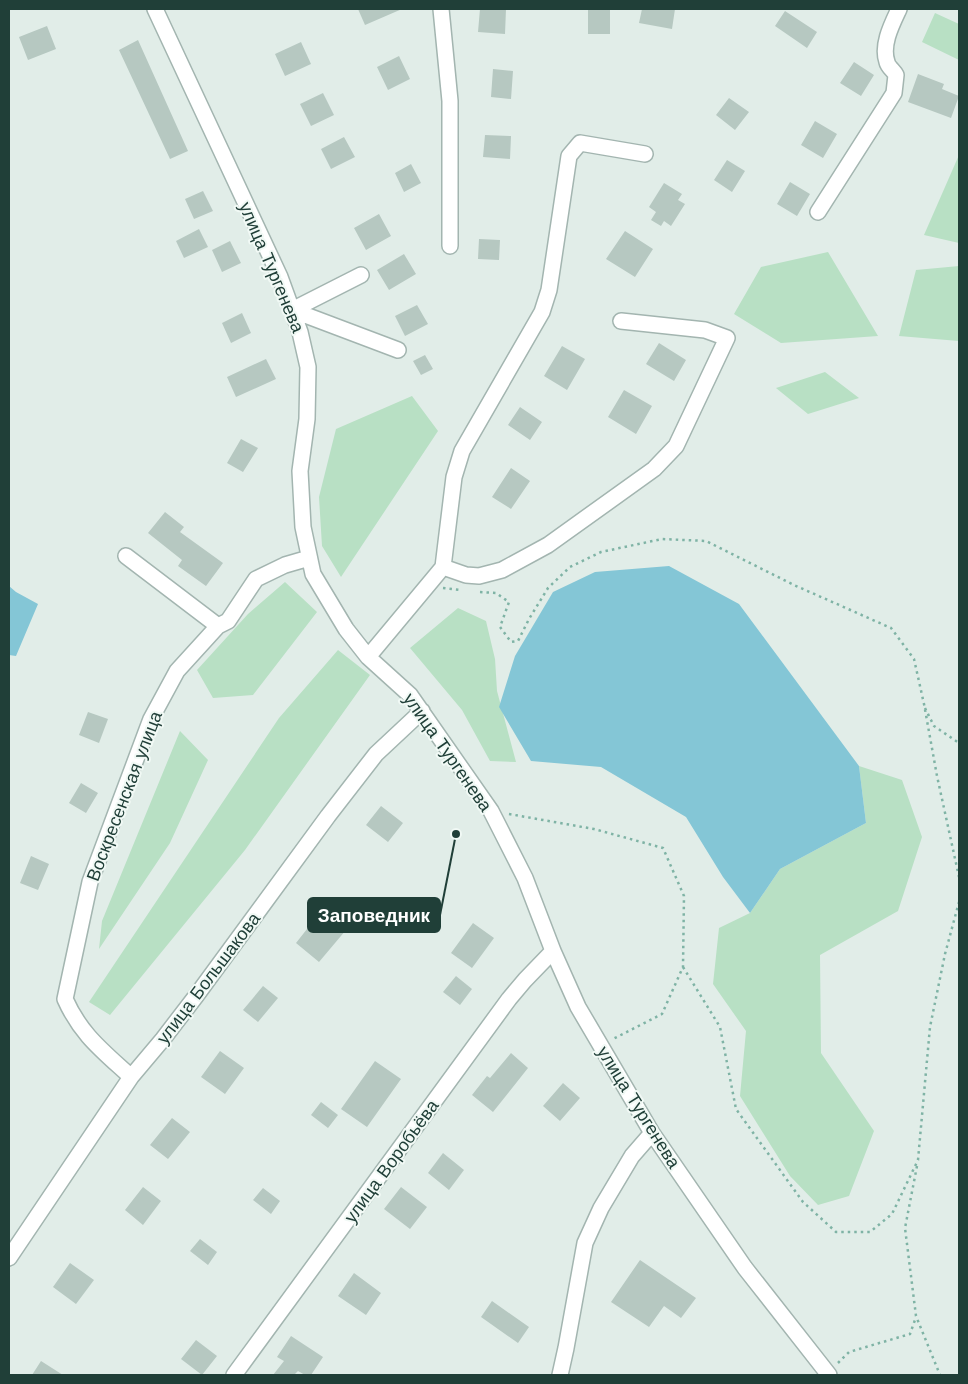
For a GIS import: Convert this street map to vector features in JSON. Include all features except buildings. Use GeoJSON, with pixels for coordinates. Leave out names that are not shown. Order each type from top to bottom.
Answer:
{"type":"FeatureCollection","features":[{"type":"Feature","properties":{"kind":"street","name":"улица Тургенева"},"geometry":{"type":"LineString","coordinates":[[155,9],[280,277],[300,332],[308,367],[307,419],[300,471],[303,527],[312,574],[346,629],[368,657],[410,695],[491,811],[525,878],[553,951],[578,1007],[652,1133],[745,1268],[827,1375]]}},
{"type":"Feature","properties":{"kind":"street"},"geometry":{"type":"LineString","coordinates":[[441,9],[450,101],[450,246]]}},
{"type":"Feature","properties":{"kind":"street"},"geometry":{"type":"LineString","coordinates":[[818,212],[894,93],[896,75],[887,63],[885,45],[899,9]]}},
{"type":"Feature","properties":{"kind":"street"},"geometry":{"type":"LineString","coordinates":[[368,657],[443,567],[454,477],[462,451],[542,312],[549,290],[569,156],[580,143],[645,154]]}},
{"type":"Feature","properties":{"kind":"street"},"geometry":{"type":"LineString","coordinates":[[292,310],[361,275]]}},
{"type":"Feature","properties":{"kind":"street"},"geometry":{"type":"LineString","coordinates":[[292,310],[398,350]]}},
{"type":"Feature","properties":{"kind":"street"},"geometry":{"type":"LineString","coordinates":[[443,567],[466,575],[479,576],[502,570],[548,545],[609,502],[654,469],[676,446],[727,338],[705,330],[621,321]]}},
{"type":"Feature","properties":{"kind":"street"},"geometry":{"type":"LineString","coordinates":[[126,556],[218,626]]}},
{"type":"Feature","properties":{"kind":"street","name":"Воскресенская улица"},"geometry":{"type":"LineString","coordinates":[[131,1077],[86,1034],[73,1016],[65,998],[90,882],[151,719],[177,671],[218,626],[228,621],[256,579],[285,565],[309,558]]}},
{"type":"Feature","properties":{"kind":"street","name":"улица Большакова"},"geometry":{"type":"LineString","coordinates":[[9,1258],[131,1077],[191,1004],[328,816],[370,762],[422,711]]}},
{"type":"Feature","properties":{"kind":"street","name":"улица Воробьёва"},"geometry":{"type":"LineString","coordinates":[[234,1375],[509,1000],[553,951]]}},
{"type":"Feature","properties":{"kind":"street"},"geometry":{"type":"LineString","coordinates":[[560,1375],[585,1243],[601,1208],[632,1156],[652,1133]]}},
{"type":"Feature","properties":{"kind":"path"},"geometry":{"type":"LineString","coordinates":[[473,591],[496,593],[509,602],[500,627],[511,642],[518,641],[548,588],[570,568],[601,552],[662,538],[706,541],[794,585],[891,628],[914,659],[959,877]]}},
{"type":"Feature","properties":{"kind":"path"},"geometry":{"type":"LineString","coordinates":[[427,586],[465,590]]}},
{"type":"Feature","properties":{"kind":"path"},"geometry":{"type":"LineString","coordinates":[[924,704],[934,726],[959,742]]}},
{"type":"Feature","properties":{"kind":"path"},"geometry":{"type":"LineString","coordinates":[[491,811],[594,829],[663,848],[684,896],[683,967],[662,1014],[601,1046]]}},
{"type":"Feature","properties":{"kind":"path"},"geometry":{"type":"LineString","coordinates":[[940,1375],[916,1316],[905,1228],[918,1160],[930,1027],[945,954],[959,902]]}},
{"type":"Feature","properties":{"kind":"path"},"geometry":{"type":"LineString","coordinates":[[683,967],[720,1027],[736,1109],[803,1202],[836,1232],[870,1232],[892,1214],[918,1160]]}},
{"type":"Feature","properties":{"kind":"path"},"geometry":{"type":"LineString","coordinates":[[827,1375],[850,1352],[910,1334],[916,1316]]}},
{"type":"Feature","properties":{"kind":"green space"},"geometry":{"type":"Polygon","coordinates":[[[935,13],[959,24],[959,60],[922,42],[935,13]]]}},
{"type":"Feature","properties":{"kind":"green space"},"geometry":{"type":"Polygon","coordinates":[[[959,155],[959,243],[924,235],[959,155]]]}},
{"type":"Feature","properties":{"kind":"green space"},"geometry":{"type":"Polygon","coordinates":[[[828,252],[878,336],[781,343],[734,314],[761,267],[828,252]]]}},
{"type":"Feature","properties":{"kind":"green space"},"geometry":{"type":"Polygon","coordinates":[[[959,266],[959,341],[899,336],[916,270],[959,266]]]}},
{"type":"Feature","properties":{"kind":"green space"},"geometry":{"type":"Polygon","coordinates":[[[825,372],[859,398],[808,414],[776,388],[825,372]]]}},
{"type":"Feature","properties":{"kind":"green space"},"geometry":{"type":"Polygon","coordinates":[[[412,396],[438,431],[341,577],[322,546],[319,497],[336,429],[412,396]]]}},
{"type":"Feature","properties":{"kind":"green space"},"geometry":{"type":"Polygon","coordinates":[[[285,582],[317,612],[253,695],[213,698],[197,670],[248,614],[285,582]]]}},
{"type":"Feature","properties":{"kind":"green space"},"geometry":{"type":"Polygon","coordinates":[[[458,608],[486,621],[495,659],[497,691],[516,762],[490,761],[462,710],[410,648],[458,608]]]}},
{"type":"Feature","properties":{"kind":"green space"},"geometry":{"type":"Polygon","coordinates":[[[338,650],[370,675],[245,850],[110,1015],[89,1002],[279,718],[338,650]]]}},
{"type":"Feature","properties":{"kind":"green space"},"geometry":{"type":"Polygon","coordinates":[[[180,731],[208,760],[170,843],[99,949],[102,921],[180,731]]]}},
{"type":"Feature","properties":{"kind":"green space"},"geometry":{"type":"Polygon","coordinates":[[[859,766],[902,780],[922,837],[898,911],[820,955],[821,1053],[874,1131],[849,1196],[818,1205],[790,1176],[740,1096],[746,1031],[713,984],[719,928],[750,913],[780,869],[866,823],[859,766]]]}},
{"type":"Feature","properties":{"kind":"water"},"geometry":{"type":"Polygon","coordinates":[[[669,566],[739,604],[859,766],[866,823],[780,869],[750,913],[723,877],[686,817],[601,767],[531,761],[499,707],[515,656],[553,592],[595,572],[669,566]]]}},
{"type":"Feature","properties":{"kind":"water"},"geometry":{"type":"Polygon","coordinates":[[[9,586],[38,604],[16,656],[9,655],[9,586]]]}},
{"type":"Feature","properties":{"kind":"place","name":"Заповедник"},"geometry":{"type":"Point","coordinates":[456,834]}}]}
